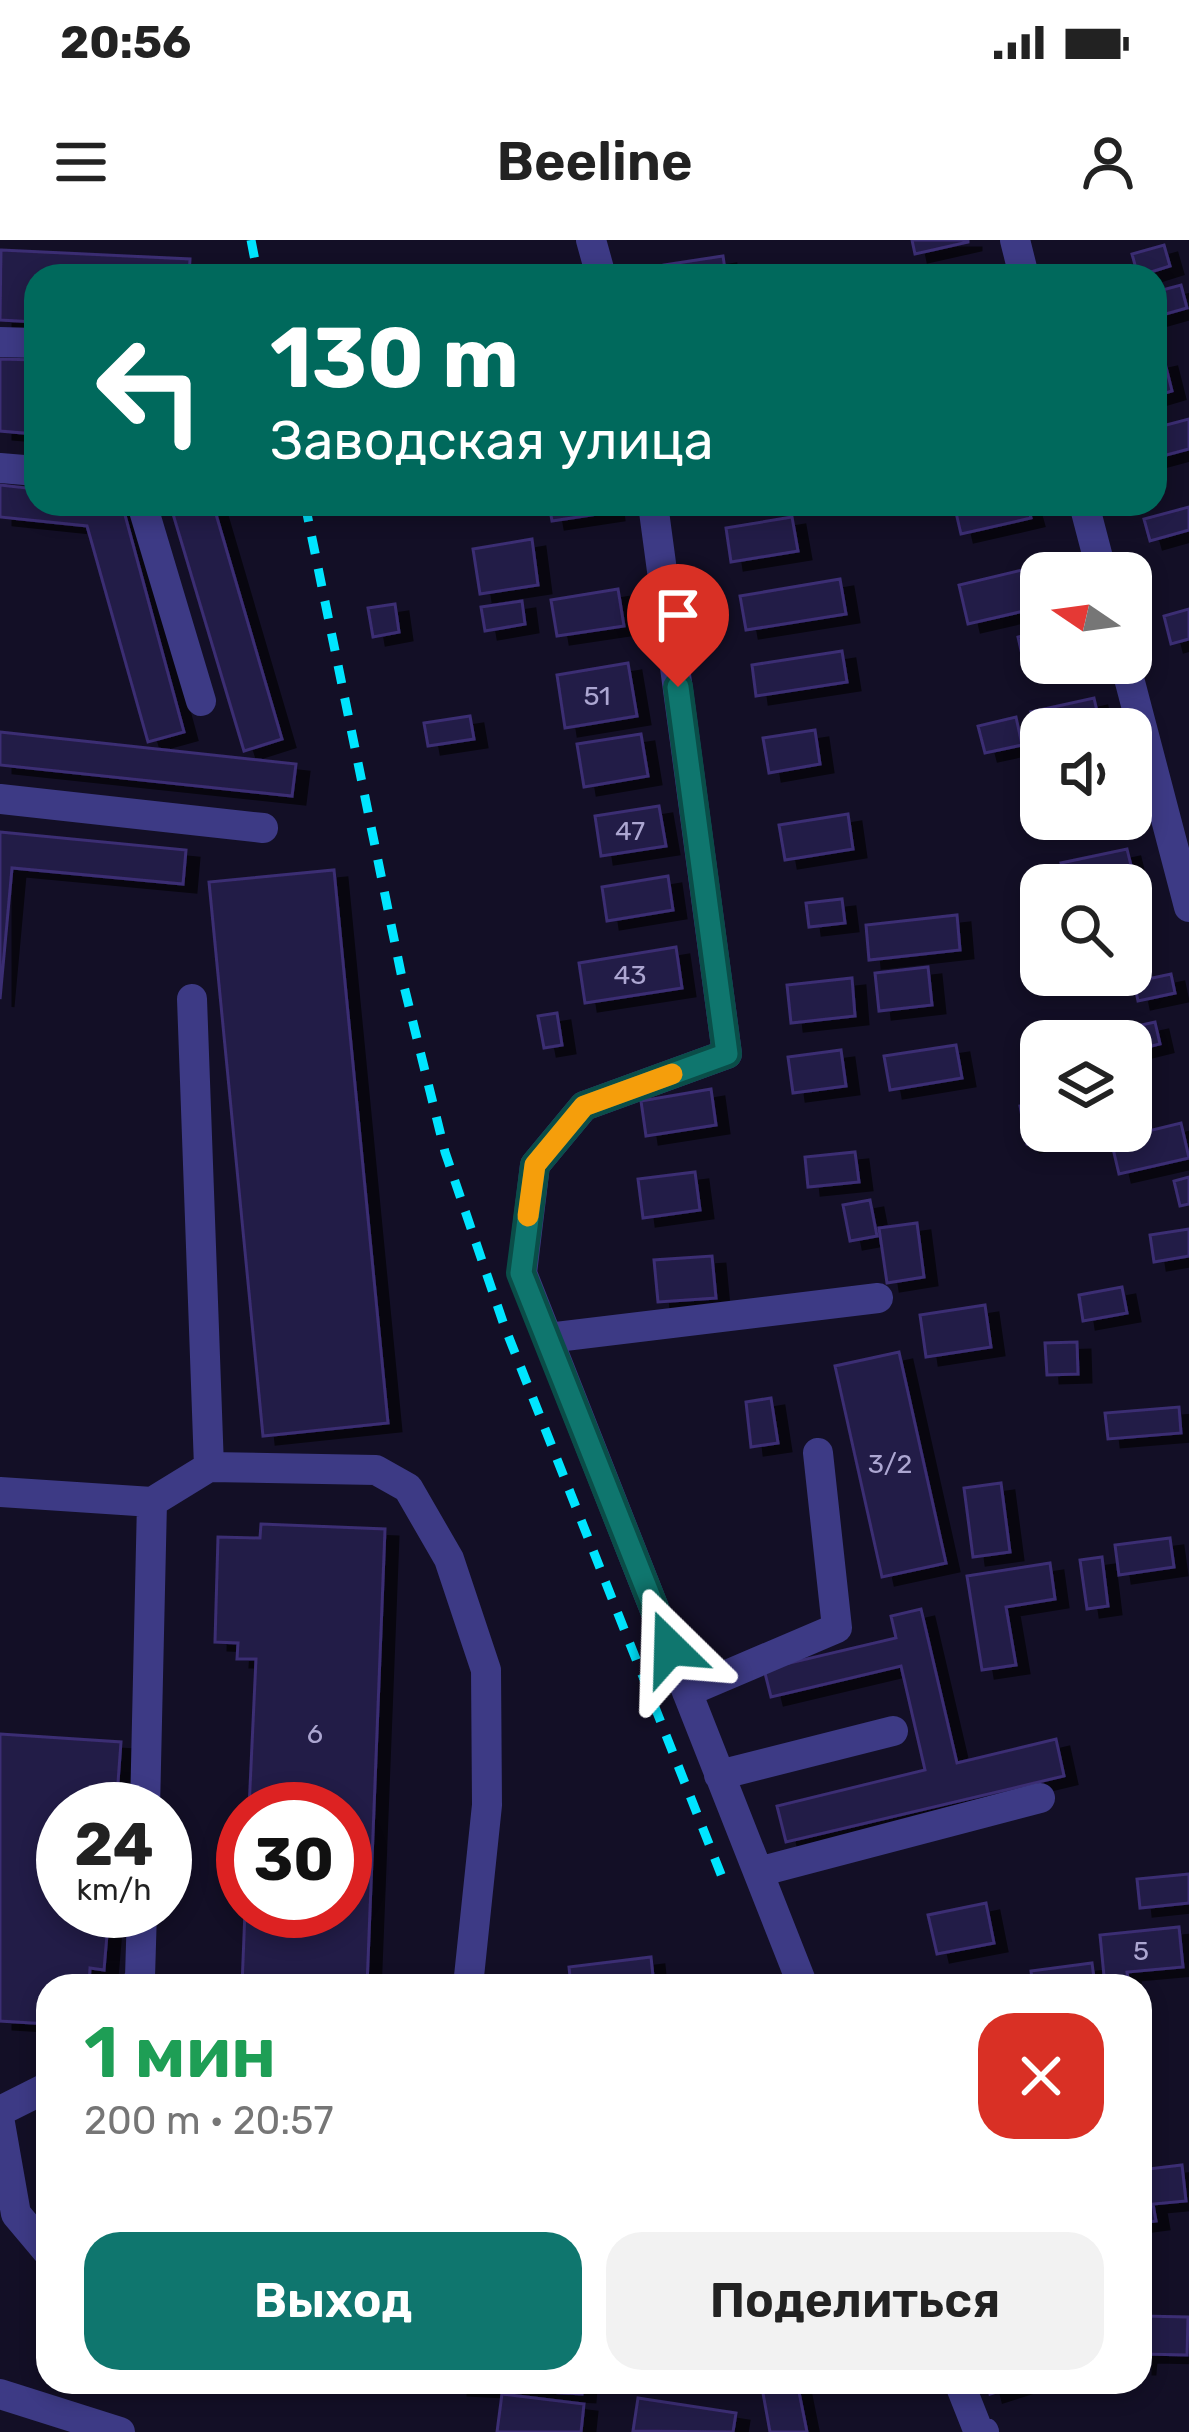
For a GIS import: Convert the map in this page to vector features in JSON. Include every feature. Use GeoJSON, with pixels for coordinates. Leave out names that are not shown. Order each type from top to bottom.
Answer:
{"type":"FeatureCollection","features":[{"type":"Feature","properties":{"kind":"street"},"geometry":{"type":"LineString","coordinates":[[146,516],[201,700]]}},
{"type":"Feature","properties":{"kind":"street"},"geometry":{"type":"LineString","coordinates":[[655,516],[727,1054],[584,1106],[535,1165],[521,1273],[798,1974]]}},
{"type":"Feature","properties":{"kind":"street"},"geometry":{"type":"LineString","coordinates":[[1087,516],[1097,552]]}},
{"type":"Feature","properties":{"kind":"street"},"geometry":{"type":"LineString","coordinates":[[1130,684],[1189,908]]}},
{"type":"Feature","properties":{"kind":"street"},"geometry":{"type":"LineString","coordinates":[[0,799],[262,828]]}},
{"type":"Feature","properties":{"kind":"street"},"geometry":{"type":"LineString","coordinates":[[191,999],[209,1467]]}},
{"type":"Feature","properties":{"kind":"street"},"geometry":{"type":"LineString","coordinates":[[548,1338],[878,1298]]}},
{"type":"Feature","properties":{"kind":"street"},"geometry":{"type":"LineString","coordinates":[[687,1692],[837,1628],[818,1453]]}},
{"type":"Feature","properties":{"kind":"street"},"geometry":{"type":"LineString","coordinates":[[0,1492],[152,1502],[209,1467],[376,1470],[408,1488],[449,1558],[486,1670],[487,1805],[469,1974]]}},
{"type":"Feature","properties":{"kind":"street"},"geometry":{"type":"LineString","coordinates":[[146,1782],[152,1502]]}},
{"type":"Feature","properties":{"kind":"street"},"geometry":{"type":"LineString","coordinates":[[719,1775],[892,1731]]}},
{"type":"Feature","properties":{"kind":"street"},"geometry":{"type":"LineString","coordinates":[[758,1872],[1040,1798]]}},
{"type":"Feature","properties":{"kind":"street"},"geometry":{"type":"LineString","coordinates":[[140,1974],[141,1938]]}},
{"type":"Feature","properties":{"kind":"street"},"geometry":{"type":"LineString","coordinates":[[0,2111],[36,2092]]}},
{"type":"Feature","properties":{"kind":"street"},"geometry":{"type":"LineString","coordinates":[[0,2123],[16,2214],[36,2238]]}},
{"type":"Feature","properties":{"kind":"street"},"geometry":{"type":"LineString","coordinates":[[0,2394],[120,2432]]}},
{"type":"Feature","properties":{"kind":"street"},"geometry":{"type":"LineString","coordinates":[[964,2394],[978,2430],[984,2432]]}},
{"type":"Feature","properties":{"kind":"building"},"geometry":{"type":"Polygon","coordinates":[[[912,240],[968,240],[968,242],[915,254],[912,240]]]}},
{"type":"Feature","properties":{"kind":"building"},"geometry":{"type":"Polygon","coordinates":[[[1164,245],[1170,266],[1135,264],[1132,254],[1164,245]]]}},
{"type":"Feature","properties":{"kind":"building"},"geometry":{"type":"Polygon","coordinates":[[[1,250],[190,259],[190,264],[24,264],[24,321],[0,320],[1,250]]]}},
{"type":"Feature","properties":{"kind":"building"},"geometry":{"type":"Polygon","coordinates":[[[723,256],[724,264],[671,264],[723,256]]]}},
{"type":"Feature","properties":{"kind":"building"},"geometry":{"type":"Polygon","coordinates":[[[1181,285],[1187,308],[1167,314],[1167,289],[1181,285]]]}},
{"type":"Feature","properties":{"kind":"building"},"geometry":{"type":"Polygon","coordinates":[[[0,359],[24,360],[24,433],[0,431],[0,359]]]}},
{"type":"Feature","properties":{"kind":"building"},"geometry":{"type":"Polygon","coordinates":[[[1189,419],[1189,449],[1167,455],[1167,425],[1189,419]]]}},
{"type":"Feature","properties":{"kind":"building"},"geometry":{"type":"Polygon","coordinates":[[[0,485],[24,488],[24,516],[125,516],[184,732],[148,742],[87,526],[0,517],[0,485]]]}},
{"type":"Feature","properties":{"kind":"building"},"geometry":{"type":"Polygon","coordinates":[[[1189,507],[1189,530],[1150,541],[1144,519],[1189,507]]]}},
{"type":"Feature","properties":{"kind":"building"},"geometry":{"type":"Polygon","coordinates":[[[174,516],[217,516],[282,739],[244,751],[174,516]]]}},
{"type":"Feature","properties":{"kind":"building"},"geometry":{"type":"Polygon","coordinates":[[[957,516],[1031,518],[961,534],[957,516]]]}},
{"type":"Feature","properties":{"kind":"building"},"geometry":{"type":"Polygon","coordinates":[[[792,517],[798,551],[731,562],[726,528],[792,517]]]}},
{"type":"Feature","properties":{"kind":"building"},"geometry":{"type":"Polygon","coordinates":[[[532,539],[538,585],[480,594],[473,549],[532,539]]]}},
{"type":"Feature","properties":{"kind":"building"},"geometry":{"type":"Polygon","coordinates":[[[1020,571],[1020,612],[968,624],[959,585],[1020,571]]]}},
{"type":"Feature","properties":{"kind":"building"},"geometry":{"type":"Polygon","coordinates":[[[840,579],[846,614],[746,630],[740,596],[840,579]]]}},
{"type":"Feature","properties":{"kind":"building"},"geometry":{"type":"Polygon","coordinates":[[[618,589],[624,626],[557,636],[551,600],[618,589]]]}},
{"type":"Feature","properties":{"kind":"building"},"geometry":{"type":"Polygon","coordinates":[[[522,601],[525,624],[485,631],[481,607],[522,601]]]}},
{"type":"Feature","properties":{"kind":"building"},"geometry":{"type":"Polygon","coordinates":[[[395,604],[399,632],[373,637],[368,608],[395,604]]]}},
{"type":"Feature","properties":{"kind":"building"},"geometry":{"type":"Polygon","coordinates":[[[1189,609],[1189,639],[1171,644],[1164,616],[1189,609]]]}},
{"type":"Feature","properties":{"kind":"building"},"geometry":{"type":"Polygon","coordinates":[[[842,651],[847,682],[756,696],[752,665],[842,651]]]}},
{"type":"Feature","properties":{"kind":"building"},"geometry":{"type":"Polygon","coordinates":[[[628,663],[637,716],[565,728],[557,675],[628,663]]]}},
{"type":"Feature","properties":{"kind":"building"},"geometry":{"type":"Polygon","coordinates":[[[1094,698],[1096,708],[1049,708],[1094,698]]]}},
{"type":"Feature","properties":{"kind":"building"},"geometry":{"type":"Polygon","coordinates":[[[470,716],[474,739],[428,746],[424,723],[470,716]]]}},
{"type":"Feature","properties":{"kind":"building"},"geometry":{"type":"Polygon","coordinates":[[[1016,717],[1020,745],[985,753],[978,726],[1016,717]]]}},
{"type":"Feature","properties":{"kind":"building"},"geometry":{"type":"Polygon","coordinates":[[[815,730],[820,764],[769,773],[763,738],[815,730]]]}},
{"type":"Feature","properties":{"kind":"building"},"geometry":{"type":"Polygon","coordinates":[[[0,732],[296,764],[292,796],[0,765],[0,732]]]}},
{"type":"Feature","properties":{"kind":"building"},"geometry":{"type":"Polygon","coordinates":[[[641,734],[648,776],[584,787],[577,744],[641,734]]]}},
{"type":"Feature","properties":{"kind":"building"},"geometry":{"type":"Polygon","coordinates":[[[659,806],[666,846],[601,856],[595,816],[659,806]]]}},
{"type":"Feature","properties":{"kind":"building"},"geometry":{"type":"Polygon","coordinates":[[[848,814],[853,849],[785,860],[779,825],[848,814]]]}},
{"type":"Feature","properties":{"kind":"building"},"geometry":{"type":"Polygon","coordinates":[[[0,832],[186,850],[183,884],[12,868],[0,999],[0,832]]]}},
{"type":"Feature","properties":{"kind":"building"},"geometry":{"type":"Polygon","coordinates":[[[1127,849],[1131,864],[1061,864],[1127,849]]]}},
{"type":"Feature","properties":{"kind":"building"},"geometry":{"type":"Polygon","coordinates":[[[334,870],[388,1423],[263,1436],[209,882],[334,870]]]}},
{"type":"Feature","properties":{"kind":"building"},"geometry":{"type":"Polygon","coordinates":[[[668,876],[673,910],[607,921],[602,887],[668,876]]]}},
{"type":"Feature","properties":{"kind":"building"},"geometry":{"type":"Polygon","coordinates":[[[842,899],[845,923],[809,927],[806,903],[842,899]]]}},
{"type":"Feature","properties":{"kind":"building"},"geometry":{"type":"Polygon","coordinates":[[[957,915],[960,950],[869,960],[866,925],[957,915]]]}},
{"type":"Feature","properties":{"kind":"building"},"geometry":{"type":"Polygon","coordinates":[[[676,947],[682,988],[585,1003],[579,963],[676,947]]]}},
{"type":"Feature","properties":{"kind":"building"},"geometry":{"type":"Polygon","coordinates":[[[928,967],[932,1005],[879,1011],[875,973],[928,967]]]}},
{"type":"Feature","properties":{"kind":"building"},"geometry":{"type":"Polygon","coordinates":[[[1171,974],[1175,993],[1138,1001],[1137,996],[1152,996],[1152,978],[1171,974]]]}},
{"type":"Feature","properties":{"kind":"building"},"geometry":{"type":"Polygon","coordinates":[[[852,978],[855,1016],[791,1023],[787,985],[852,978]]]}},
{"type":"Feature","properties":{"kind":"building"},"geometry":{"type":"Polygon","coordinates":[[[557,1013],[562,1045],[544,1048],[538,1016],[557,1013]]]}},
{"type":"Feature","properties":{"kind":"building"},"geometry":{"type":"Polygon","coordinates":[[[1152,1023],[1160,1044],[1152,1046],[1152,1023]]]}},
{"type":"Feature","properties":{"kind":"building"},"geometry":{"type":"Polygon","coordinates":[[[956,1045],[962,1078],[890,1090],[884,1056],[956,1045]]]}},
{"type":"Feature","properties":{"kind":"building"},"geometry":{"type":"Polygon","coordinates":[[[841,1050],[846,1086],[793,1093],[788,1057],[841,1050]]]}},
{"type":"Feature","properties":{"kind":"building"},"geometry":{"type":"Polygon","coordinates":[[[711,1089],[716,1125],[646,1136],[641,1101],[711,1089]]]}},
{"type":"Feature","properties":{"kind":"building"},"geometry":{"type":"Polygon","coordinates":[[[1181,1123],[1189,1158],[1119,1174],[1114,1152],[1152,1152],[1152,1130],[1181,1123]]]}},
{"type":"Feature","properties":{"kind":"building"},"geometry":{"type":"Polygon","coordinates":[[[855,1152],[859,1182],[808,1187],[805,1157],[855,1152]]]}},
{"type":"Feature","properties":{"kind":"building"},"geometry":{"type":"Polygon","coordinates":[[[695,1172],[700,1210],[643,1218],[638,1179],[695,1172]]]}},
{"type":"Feature","properties":{"kind":"building"},"geometry":{"type":"Polygon","coordinates":[[[1189,1177],[1189,1204],[1180,1206],[1174,1181],[1189,1177]]]}},
{"type":"Feature","properties":{"kind":"building"},"geometry":{"type":"Polygon","coordinates":[[[870,1200],[877,1236],[850,1241],[843,1205],[870,1200]]]}},
{"type":"Feature","properties":{"kind":"building"},"geometry":{"type":"Polygon","coordinates":[[[917,1223],[924,1277],[887,1283],[879,1228],[917,1223]]]}},
{"type":"Feature","properties":{"kind":"building"},"geometry":{"type":"Polygon","coordinates":[[[1189,1229],[1189,1256],[1154,1262],[1150,1235],[1189,1229]]]}},
{"type":"Feature","properties":{"kind":"building"},"geometry":{"type":"Polygon","coordinates":[[[712,1256],[716,1298],[658,1302],[654,1260],[712,1256]]]}},
{"type":"Feature","properties":{"kind":"building"},"geometry":{"type":"Polygon","coordinates":[[[1122,1287],[1127,1313],[1083,1321],[1079,1295],[1122,1287]]]}},
{"type":"Feature","properties":{"kind":"building"},"geometry":{"type":"Polygon","coordinates":[[[985,1305],[991,1347],[926,1357],[920,1315],[985,1305]]]}},
{"type":"Feature","properties":{"kind":"building"},"geometry":{"type":"Polygon","coordinates":[[[1077,1342],[1078,1374],[1047,1375],[1045,1343],[1077,1342]]]}},
{"type":"Feature","properties":{"kind":"building"},"geometry":{"type":"Polygon","coordinates":[[[899,1352],[946,1563],[882,1577],[835,1366],[899,1352]]]}},
{"type":"Feature","properties":{"kind":"building"},"geometry":{"type":"Polygon","coordinates":[[[771,1398],[778,1443],[751,1447],[746,1402],[771,1398]]]}},
{"type":"Feature","properties":{"kind":"building"},"geometry":{"type":"Polygon","coordinates":[[[1179,1407],[1181,1433],[1108,1439],[1105,1413],[1179,1407]]]}},
{"type":"Feature","properties":{"kind":"building"},"geometry":{"type":"Polygon","coordinates":[[[1001,1483],[1010,1552],[973,1557],[964,1488],[1001,1483]]]}},
{"type":"Feature","properties":{"kind":"building"},"geometry":{"type":"Polygon","coordinates":[[[261,1524],[385,1529],[372,1859],[372,1782],[250,1782],[256,1659],[237,1659],[238,1643],[215,1642],[218,1537],[260,1538],[261,1524]]]}},
{"type":"Feature","properties":{"kind":"building"},"geometry":{"type":"Polygon","coordinates":[[[1170,1538],[1174,1567],[1119,1575],[1115,1545],[1170,1538]]]}},
{"type":"Feature","properties":{"kind":"building"},"geometry":{"type":"Polygon","coordinates":[[[1102,1557],[1108,1606],[1087,1609],[1080,1560],[1102,1557]]]}},
{"type":"Feature","properties":{"kind":"building"},"geometry":{"type":"Polygon","coordinates":[[[1050,1563],[1055,1599],[1006,1607],[1016,1665],[982,1670],[967,1576],[1050,1563]]]}},
{"type":"Feature","properties":{"kind":"building"},"geometry":{"type":"Polygon","coordinates":[[[921,1609],[957,1763],[1056,1739],[1064,1776],[786,1842],[777,1806],[925,1770],[901,1666],[771,1697],[764,1669],[896,1638],[891,1616],[921,1609]]]}},
{"type":"Feature","properties":{"kind":"building"},"geometry":{"type":"Polygon","coordinates":[[[0,1734],[121,1742],[118,1782],[36,1782],[36,1938],[107,1938],[104,1970],[36,1974],[36,2023],[0,2021],[0,1734]]]}},
{"type":"Feature","properties":{"kind":"building"},"geometry":{"type":"Polygon","coordinates":[[[1189,1874],[1189,1903],[1140,1908],[1137,1879],[1189,1874]]]}},
{"type":"Feature","properties":{"kind":"building"},"geometry":{"type":"Polygon","coordinates":[[[986,1903],[994,1943],[937,1954],[928,1915],[986,1903]]]}},
{"type":"Feature","properties":{"kind":"building"},"geometry":{"type":"Polygon","coordinates":[[[1179,1927],[1183,1967],[1104,1974],[1100,1935],[1179,1927]]]}},
{"type":"Feature","properties":{"kind":"building"},"geometry":{"type":"Polygon","coordinates":[[[244,1938],[369,1938],[367,1974],[242,1974],[244,1938]]]}},
{"type":"Feature","properties":{"kind":"building"},"geometry":{"type":"Polygon","coordinates":[[[651,1957],[653,1974],[570,1974],[569,1967],[651,1957]]]}},
{"type":"Feature","properties":{"kind":"building"},"geometry":{"type":"Polygon","coordinates":[[[1092,1963],[1093,1974],[1031,1974],[1092,1963]]]}},
{"type":"Feature","properties":{"kind":"building"},"geometry":{"type":"Polygon","coordinates":[[[1182,2165],[1186,2201],[1153,2204],[1156,2221],[1152,2222],[1152,2169],[1182,2165]]]}},
{"type":"Feature","properties":{"kind":"building"},"geometry":{"type":"Polygon","coordinates":[[[1152,2316],[1188,2317],[1187,2355],[1152,2354],[1152,2316]]]}},
{"type":"Feature","properties":{"kind":"building"},"geometry":{"type":"Polygon","coordinates":[[[502,2394],[584,2404],[581,2432],[497,2432],[502,2394]]]}},
{"type":"Feature","properties":{"kind":"building"},"geometry":{"type":"Polygon","coordinates":[[[763,2394],[799,2394],[807,2432],[770,2432],[763,2394]]]}},
{"type":"Feature","properties":{"kind":"building"},"geometry":{"type":"Polygon","coordinates":[[[638,2398],[736,2413],[733,2432],[633,2431],[638,2398]]]}},
{"type":"Feature","properties":{"kind":"railway"},"geometry":{"type":"LineString","coordinates":[[251,240],[256,264]]}},
{"type":"Feature","properties":{"kind":"railway"},"geometry":{"type":"LineString","coordinates":[[307,516],[402,978],[445,1152],[504,1325],[726,1887]]}},
{"type":"Feature","properties":{"kind":"slow traffic"},"geometry":{"type":"LineString","coordinates":[[528,1216],[535,1165],[584,1106],[672,1074]]}},
{"type":"Feature","properties":{"kind":"route"},"geometry":{"type":"LineString","coordinates":[[670,1648],[521,1273],[535,1165],[584,1106],[727,1054],[678,687]]}}]}
